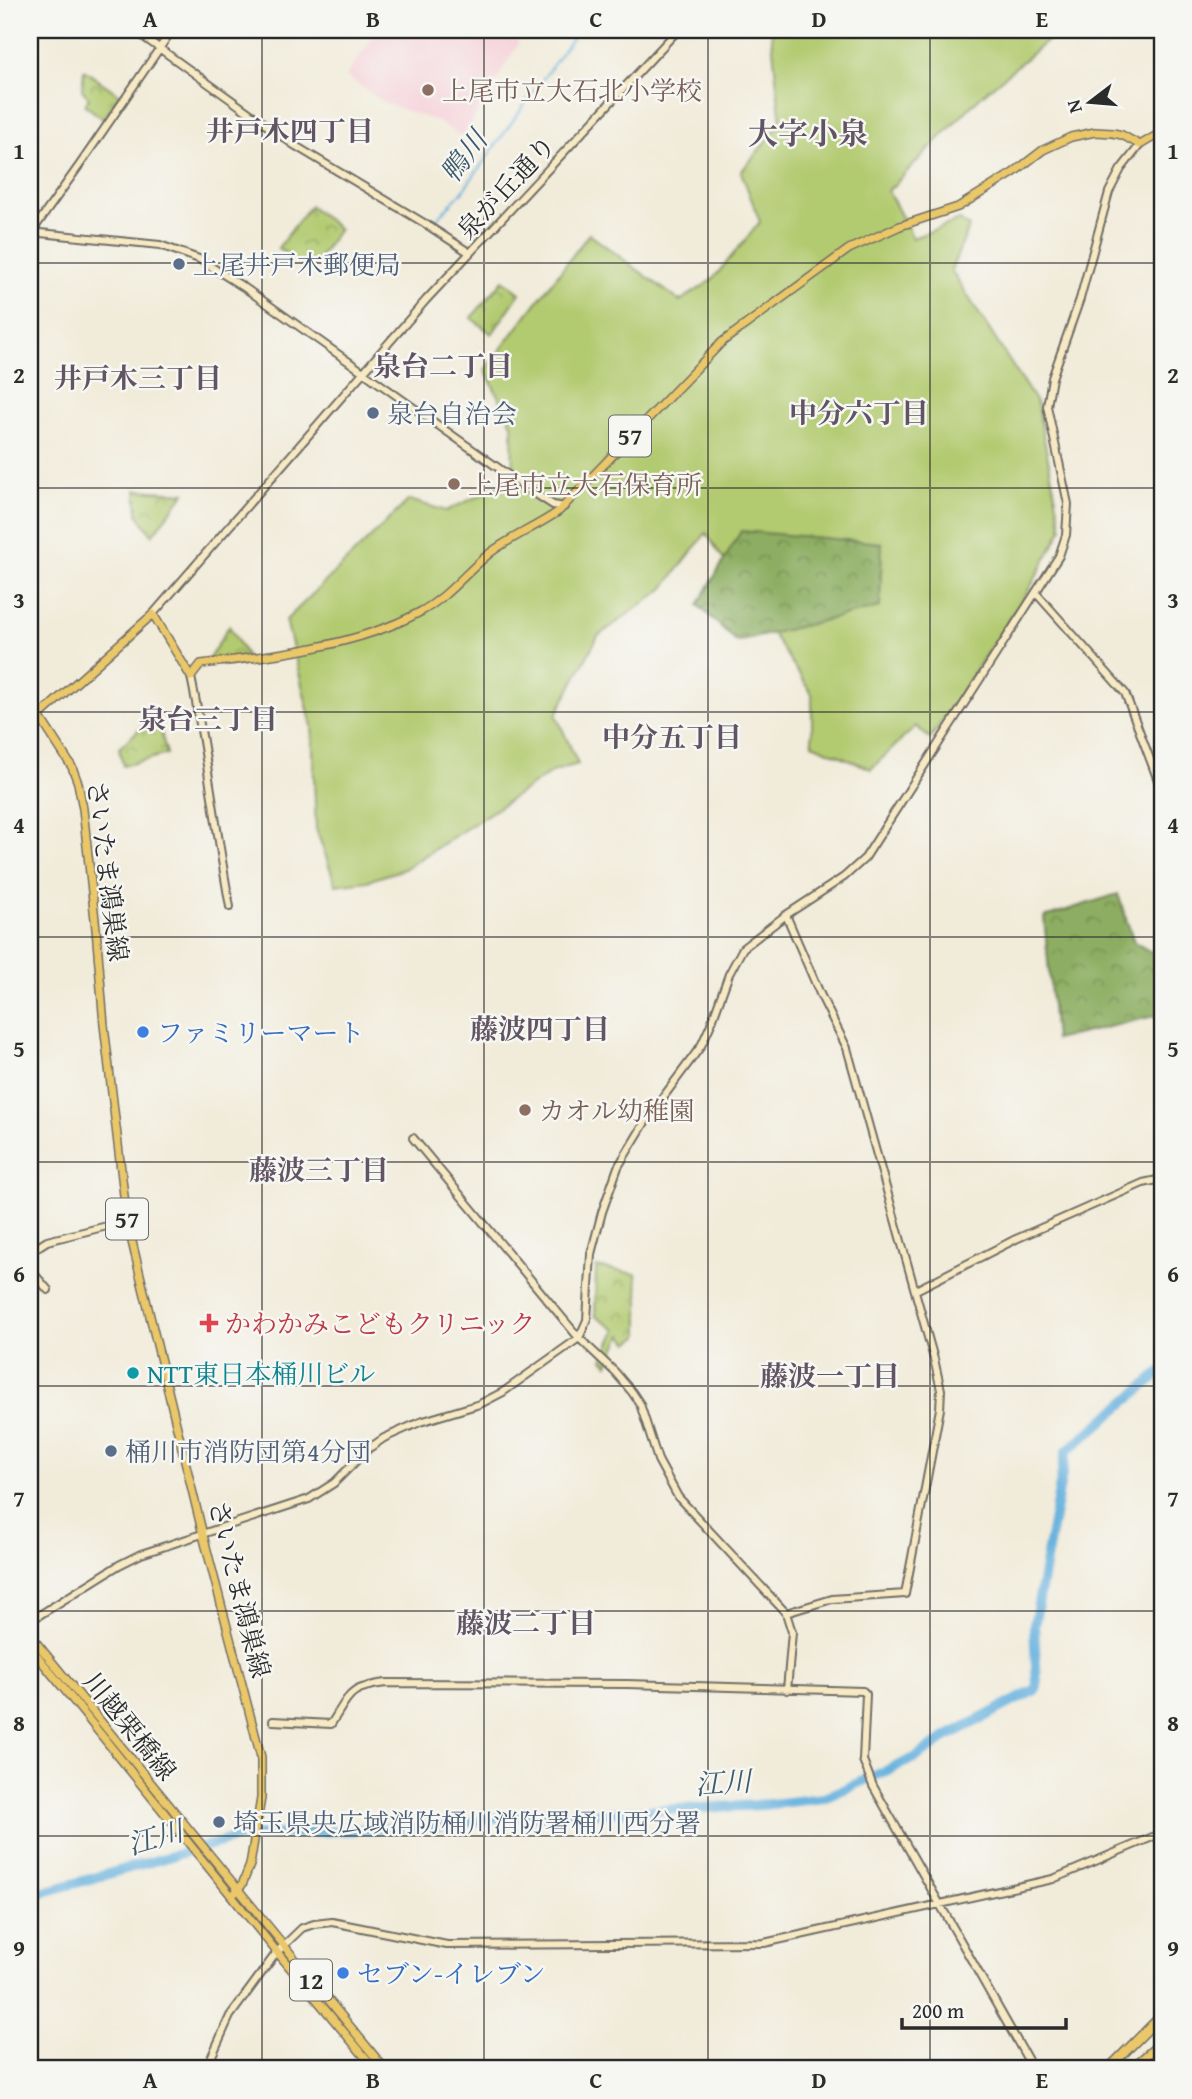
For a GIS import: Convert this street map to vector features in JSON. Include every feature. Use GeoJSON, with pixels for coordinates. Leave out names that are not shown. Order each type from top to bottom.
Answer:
{"type":"FeatureCollection","features":[{"type":"Feature","properties":{"kind":"highway"},"geometry":{"type":"LineString","coordinates":[[1108,2069],[1162,2015]]}},
{"type":"Feature","properties":{"kind":"highway"},"geometry":{"type":"LineString","coordinates":[[1131,2069],[1162,2042]]}},
{"type":"Feature","properties":{"kind":"main road","name":"57"},"geometry":{"type":"LineString","coordinates":[[191,677],[201,664],[287,653],[387,628],[422,611],[446,595],[492,552],[536,527],[564,507],[722,342],[849,249],[900,226],[958,207],[1013,173],[1043,150],[1071,137],[1095,132],[1112,133],[1122,135],[1140,145]]}},
{"type":"Feature","properties":{"kind":"main road"},"geometry":{"type":"LineString","coordinates":[[1140,145],[1162,132]]}},
{"type":"Feature","properties":{"kind":"main road"},"geometry":{"type":"LineString","coordinates":[[39,716],[153,614],[191,677]]}},
{"type":"Feature","properties":{"kind":"main road","name":"さいたま鴻巣線"},"geometry":{"type":"LineString","coordinates":[[39,716],[72,767],[83,809],[104,1026],[127,1221],[203,1535],[261,1757],[261,1798],[248,1872],[235,1893]]}},
{"type":"Feature","properties":{"kind":"main road","name":"川越栗橋線"},"geometry":{"type":"LineString","coordinates":[[30,1635],[142,1780]]}},
{"type":"Feature","properties":{"kind":"main road","name":"川越栗橋線"},"geometry":{"type":"LineString","coordinates":[[30,1647],[235,1893],[375,2069]]}},
{"type":"Feature","properties":{"kind":"main road","name":"川越栗橋線"},"geometry":{"type":"LineString","coordinates":[[280,1949],[385,2069]]}},
{"type":"Feature","properties":{"kind":"street"},"geometry":{"type":"LineString","coordinates":[[134,30],[294,145],[470,253]]}},
{"type":"Feature","properties":{"kind":"street"},"geometry":{"type":"LineString","coordinates":[[172,30],[30,233],[160,245],[198,259],[256,295],[528,489],[553,505],[564,507]]}},
{"type":"Feature","properties":{"kind":"street","name":"泉が丘通り"},"geometry":{"type":"LineString","coordinates":[[153,614],[362,373],[678,30]]}},
{"type":"Feature","properties":{"kind":"street"},"geometry":{"type":"LineString","coordinates":[[30,1621],[119,1564],[165,1546],[309,1499],[334,1483],[368,1449],[384,1438],[420,1422],[480,1404],[503,1392],[579,1338],[587,1320],[592,1254],[602,1212],[623,1156],[701,1046],[729,974],[743,948],[786,915],[844,877],[865,858],[1059,556],[1068,521],[1068,504],[1047,406],[1052,378],[1080,299],[1109,192],[1121,169],[1140,145]]}},
{"type":"Feature","properties":{"kind":"street"},"geometry":{"type":"LineString","coordinates":[[1036,593],[1125,693],[1162,791]]}},
{"type":"Feature","properties":{"kind":"street"},"geometry":{"type":"LineString","coordinates":[[191,677],[230,907]]}},
{"type":"Feature","properties":{"kind":"street"},"geometry":{"type":"LineString","coordinates":[[30,707],[39,716],[30,724]]}},
{"type":"Feature","properties":{"kind":"street"},"geometry":{"type":"LineString","coordinates":[[786,915],[821,996],[848,1048],[916,1290],[941,1390],[940,1409],[905,1594],[832,1599],[786,1613]]}},
{"type":"Feature","properties":{"kind":"street"},"geometry":{"type":"LineString","coordinates":[[413,1138],[579,1338],[615,1373],[640,1404],[658,1460],[678,1497],[786,1613],[792,1632],[787,1690]]}},
{"type":"Feature","properties":{"kind":"street"},"geometry":{"type":"LineString","coordinates":[[916,1290],[1016,1239],[1143,1183],[1162,1179]]}},
{"type":"Feature","properties":{"kind":"street"},"geometry":{"type":"LineString","coordinates":[[30,1252],[47,1241],[127,1221]]}},
{"type":"Feature","properties":{"kind":"street"},"geometry":{"type":"LineString","coordinates":[[30,1269],[48,1290]]}},
{"type":"Feature","properties":{"kind":"street"},"geometry":{"type":"LineString","coordinates":[[272,1721],[331,1724],[353,1691],[361,1686],[386,1683],[627,1684],[863,1691],[866,1694],[863,1759],[873,1786],[1033,2069]]}},
{"type":"Feature","properties":{"kind":"street"},"geometry":{"type":"LineString","coordinates":[[206,2069],[230,2016],[280,1949],[302,1928],[324,1922],[447,1945],[764,1943],[1054,1879],[1162,1833]]}},
{"type":"Feature","properties":{"kind":"shaded area","name":"上尾市立大石北小学校"},"geometry":{"type":"Polygon","coordinates":[[[378,30],[503,30],[518,40],[518,44],[464,134],[460,135],[436,121],[387,104],[346,76],[378,30]]]}},
{"type":"Feature","properties":{"kind":"green space"},"geometry":{"type":"Polygon","coordinates":[[[771,30],[1060,30],[981,96],[888,191],[913,238],[960,220],[969,227],[951,270],[1037,404],[1062,529],[1030,588],[930,739],[916,726],[871,769],[812,744],[812,694],[706,533],[663,589],[598,636],[556,715],[578,764],[554,771],[404,869],[367,881],[336,885],[316,829],[312,726],[286,620],[409,500],[446,511],[513,480],[512,424],[485,370],[589,234],[680,301],[712,280],[760,222],[741,172],[781,123],[771,30]]]}},
{"type":"Feature","properties":{"kind":"green space"},"geometry":{"type":"Polygon","coordinates":[[[84,70],[120,95],[103,119],[85,105],[89,98],[82,90],[84,70]]]}},
{"type":"Feature","properties":{"kind":"green space"},"geometry":{"type":"Polygon","coordinates":[[[310,206],[339,229],[310,271],[278,248],[310,206]]]}},
{"type":"Feature","properties":{"kind":"green space"},"geometry":{"type":"Polygon","coordinates":[[[503,280],[520,293],[492,334],[471,318],[503,280]]]}},
{"type":"Feature","properties":{"kind":"green space"},"geometry":{"type":"Polygon","coordinates":[[[136,490],[185,493],[152,535],[138,515],[136,490]]]}},
{"type":"Feature","properties":{"kind":"green space"},"geometry":{"type":"Polygon","coordinates":[[[741,531],[882,543],[880,607],[737,642],[698,605],[741,531]]]}},
{"type":"Feature","properties":{"kind":"green space"},"geometry":{"type":"Polygon","coordinates":[[[229,626],[247,657],[207,662],[229,626]]]}},
{"type":"Feature","properties":{"kind":"green space"},"geometry":{"type":"Polygon","coordinates":[[[156,714],[167,754],[123,766],[119,748],[156,714]]]}},
{"type":"Feature","properties":{"kind":"green space"},"geometry":{"type":"Polygon","coordinates":[[[1118,894],[1134,942],[1162,958],[1162,1014],[1055,1040],[1044,917],[1118,894]]]}},
{"type":"Feature","properties":{"kind":"green space"},"geometry":{"type":"Polygon","coordinates":[[[596,1267],[636,1274],[639,1336],[629,1343],[622,1335],[608,1364],[603,1359],[616,1330],[595,1316],[596,1267]]]}},
{"type":"Feature","properties":{"kind":"waterway","name":"鴨川"},"geometry":{"type":"LineString","coordinates":[[432,224],[462,192],[578,30]]}},
{"type":"Feature","properties":{"kind":"waterway","name":"江川"},"geometry":{"type":"LineString","coordinates":[[30,1896],[242,1836],[455,1825],[494,1818],[762,1805],[824,1798],[915,1758],[948,1736],[1035,1690],[1034,1626],[1066,1452],[1162,1371]]}},
{"type":"Feature","properties":{"kind":"place","name":"上尾市立大石北小学校"},"geometry":{"type":"Point","coordinates":[428,90]}},
{"type":"Feature","properties":{"kind":"place","name":"上尾井戸木郵便局"},"geometry":{"type":"Point","coordinates":[179,264]}},
{"type":"Feature","properties":{"kind":"place","name":"泉台自治会"},"geometry":{"type":"Point","coordinates":[373,413]}},
{"type":"Feature","properties":{"kind":"place","name":"上尾市立大石保育所"},"geometry":{"type":"Point","coordinates":[454,484]}},
{"type":"Feature","properties":{"kind":"place","name":"ファミリーマート"},"geometry":{"type":"Point","coordinates":[143,1032]}},
{"type":"Feature","properties":{"kind":"place","name":"カオル幼稚園"},"geometry":{"type":"Point","coordinates":[525,1110]}},
{"type":"Feature","properties":{"kind":"place","name":"かわかみこどもクリニック"},"geometry":{"type":"Point","coordinates":[209,1323]}},
{"type":"Feature","properties":{"kind":"place","name":"NTT東日本桶川ビル"},"geometry":{"type":"Point","coordinates":[133,1373]}},
{"type":"Feature","properties":{"kind":"place","name":"桶川市消防団第4分団"},"geometry":{"type":"Point","coordinates":[111,1451]}},
{"type":"Feature","properties":{"kind":"place","name":"埼玉県央広域消防桶川消防署桶川西分署"},"geometry":{"type":"Point","coordinates":[219,1822]}},
{"type":"Feature","properties":{"kind":"place","name":"セブン-イレブン"},"geometry":{"type":"Point","coordinates":[343,1973]}},
{"type":"Feature","properties":{"kind":"district","name":"井戸木四丁目"},"geometry":{"type":"Point","coordinates":[290,130]}},
{"type":"Feature","properties":{"kind":"district","name":"大字小泉"},"geometry":{"type":"Point","coordinates":[808,133]}},
{"type":"Feature","properties":{"kind":"district","name":"泉台二丁目"},"geometry":{"type":"Point","coordinates":[443,365]}},
{"type":"Feature","properties":{"kind":"district","name":"井戸木三丁目"},"geometry":{"type":"Point","coordinates":[138,377]}},
{"type":"Feature","properties":{"kind":"district","name":"中分六丁目"},"geometry":{"type":"Point","coordinates":[859,412]}},
{"type":"Feature","properties":{"kind":"district","name":"泉台三丁目"},"geometry":{"type":"Point","coordinates":[208,718]}},
{"type":"Feature","properties":{"kind":"district","name":"中分五丁目"},"geometry":{"type":"Point","coordinates":[672,736]}},
{"type":"Feature","properties":{"kind":"district","name":"藤波四丁目"},"geometry":{"type":"Point","coordinates":[540,1028]}},
{"type":"Feature","properties":{"kind":"district","name":"藤波三丁目"},"geometry":{"type":"Point","coordinates":[319,1169]}},
{"type":"Feature","properties":{"kind":"district","name":"藤波一丁目"},"geometry":{"type":"Point","coordinates":[830,1375]}},
{"type":"Feature","properties":{"kind":"district","name":"藤波二丁目"},"geometry":{"type":"Point","coordinates":[526,1622]}}]}
